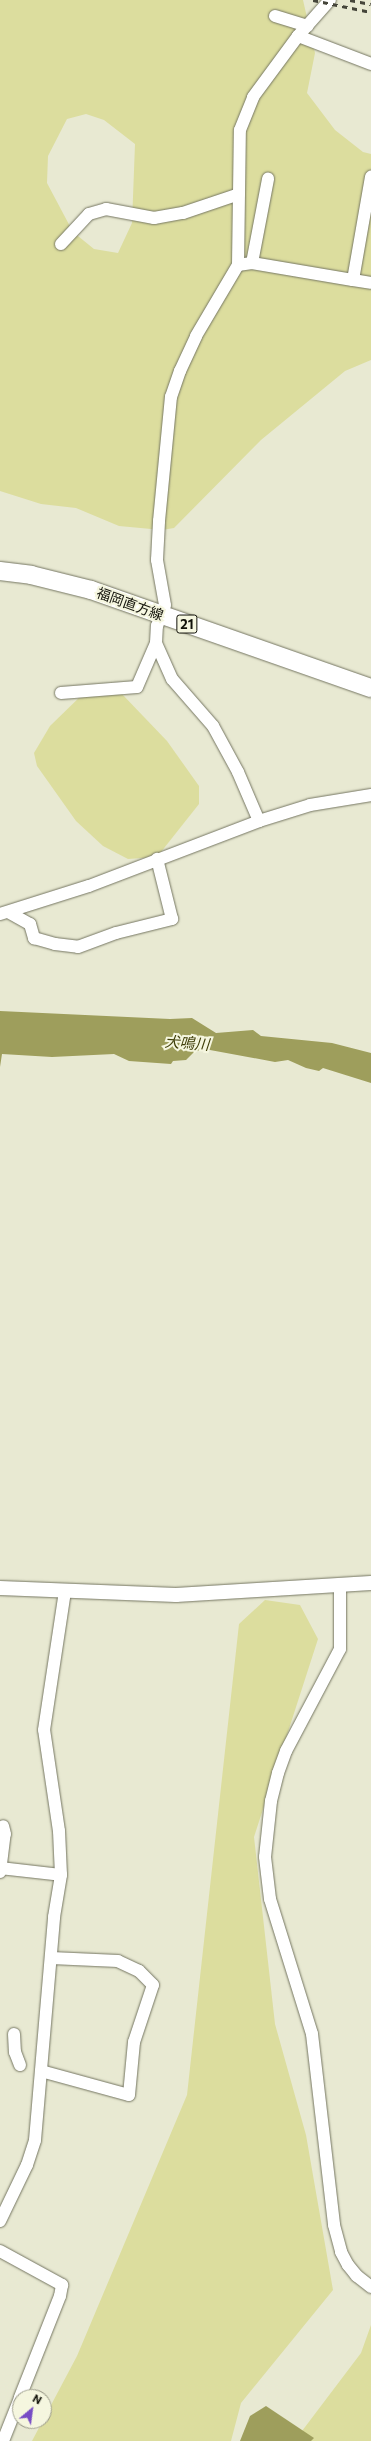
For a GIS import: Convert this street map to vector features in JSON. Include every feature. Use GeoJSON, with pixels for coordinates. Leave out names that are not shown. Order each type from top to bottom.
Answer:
{"type":"FeatureCollection","features":[{"type":"Feature","properties":{"kind":"main road","name":"福岡直方線"},"geometry":{"type":"LineString","coordinates":[[0,571],[69,584],[371,688]]}},
{"type":"Feature","properties":{"kind":"street"},"geometry":{"type":"LineString","coordinates":[[61,693],[137,687],[156,643],[157,626],[165,605],[164,590],[157,560],[171,397],[180,371],[196,336],[238,264],[240,240],[240,130],[253,97],[298,36],[330,0]]}},
{"type":"Feature","properties":{"kind":"street"},"geometry":{"type":"LineString","coordinates":[[275,16],[307,26]]}},
{"type":"Feature","properties":{"kind":"street"},"geometry":{"type":"LineString","coordinates":[[298,36],[371,64]]}},
{"type":"Feature","properties":{"kind":"street"},"geometry":{"type":"LineString","coordinates":[[353,280],[371,177]]}},
{"type":"Feature","properties":{"kind":"street"},"geometry":{"type":"LineString","coordinates":[[252,263],[268,179]]}},
{"type":"Feature","properties":{"kind":"street"},"geometry":{"type":"LineString","coordinates":[[61,244],[89,214],[106,209],[154,218],[182,213],[239,194]]}},
{"type":"Feature","properties":{"kind":"street"},"geometry":{"type":"LineString","coordinates":[[238,264],[252,263],[371,283]]}},
{"type":"Feature","properties":{"kind":"street"},"geometry":{"type":"LineString","coordinates":[[156,643],[172,679],[213,726],[238,772],[259,821]]}},
{"type":"Feature","properties":{"kind":"street"},"geometry":{"type":"LineString","coordinates":[[5,914],[157,860],[259,821],[310,805],[371,795]]}},
{"type":"Feature","properties":{"kind":"street"},"geometry":{"type":"LineString","coordinates":[[5,914],[30,924],[34,938],[55,944],[78,946],[116,933],[172,919],[157,860]]}},
{"type":"Feature","properties":{"kind":"street"},"geometry":{"type":"LineString","coordinates":[[0,1588],[176,1595],[371,1583]]}},
{"type":"Feature","properties":{"kind":"street"},"geometry":{"type":"LineString","coordinates":[[340,1585],[340,1649],[286,1751],[278,1773],[271,1802],[266,1857],[270,1899],[312,2034],[334,2224],[341,2252],[348,2265],[357,2276],[371,2287]]}},
{"type":"Feature","properties":{"kind":"street"},"geometry":{"type":"LineString","coordinates":[[0,2221],[27,2165],[34,2140],[51,1958],[61,1875],[59,1831],[44,1730],[65,1591]]}},
{"type":"Feature","properties":{"kind":"street"},"geometry":{"type":"LineString","coordinates":[[0,1872],[5,1834],[3,1826]]}},
{"type":"Feature","properties":{"kind":"street"},"geometry":{"type":"LineString","coordinates":[[0,1868],[61,1875]]}},
{"type":"Feature","properties":{"kind":"street"},"geometry":{"type":"LineString","coordinates":[[40,2072],[129,2095],[134,2042],[153,1985],[139,1971],[118,1961],[51,1958]]}},
{"type":"Feature","properties":{"kind":"street"},"geometry":{"type":"LineString","coordinates":[[14,2034],[15,2052],[20,2065]]}},
{"type":"Feature","properties":{"kind":"street"},"geometry":{"type":"LineString","coordinates":[[0,2251],[62,2284],[60,2296],[24,2389]]}},
{"type":"Feature","properties":{"kind":"street"},"geometry":{"type":"LineString","coordinates":[[3,2441],[12,2418]]}},
{"type":"Feature","properties":{"kind":"green space"},"geometry":{"type":"Polygon","coordinates":[[[0,0],[303,0],[315,53],[307,93],[335,130],[363,152],[371,154],[371,360],[345,371],[261,440],[174,528],[162,530],[119,526],[76,508],[41,504],[0,491],[0,0]],[[86,114],[67,119],[48,156],[47,183],[73,232],[94,249],[118,253],[132,223],[135,144],[104,120],[86,114]]]}},
{"type":"Feature","properties":{"kind":"green space"},"geometry":{"type":"Polygon","coordinates":[[[88,689],[121,693],[167,741],[199,786],[199,804],[157,857],[128,859],[103,846],[76,821],[37,766],[34,753],[50,726],[88,689]]]}},
{"type":"Feature","properties":{"kind":"green space"},"geometry":{"type":"Polygon","coordinates":[[[265,1600],[300,1605],[318,1639],[254,1837],[275,2024],[306,2135],[333,2290],[241,2403],[231,2441],[32,2441],[38,2429],[52,2429],[52,2403],[77,2356],[187,2095],[239,1624],[265,1600]]]}},
{"type":"Feature","properties":{"kind":"green space"},"geometry":{"type":"Polygon","coordinates":[[[371,2325],[371,2441],[301,2441],[302,2431],[361,2353],[371,2325]]]}},
{"type":"Feature","properties":{"kind":"water","name":"犬鳴川"},"geometry":{"type":"Polygon","coordinates":[[[0,1011],[170,1019],[192,1018],[216,1033],[253,1030],[261,1036],[332,1043],[371,1053],[371,1083],[323,1068],[319,1071],[306,1068],[288,1060],[275,1062],[210,1050],[195,1051],[186,1060],[173,1061],[171,1064],[129,1061],[114,1054],[52,1057],[2,1054],[0,1067],[0,1011]]]}},
{"type":"Feature","properties":{"kind":"water"},"geometry":{"type":"Polygon","coordinates":[[[266,2406],[314,2438],[311,2441],[240,2441],[250,2416],[266,2406]]]}},
{"type":"Feature","properties":{"kind":"railway"},"geometry":{"type":"LineString","coordinates":[[313,0],[371,12]]}},
{"type":"Feature","properties":{"kind":"railway"},"geometry":{"type":"LineString","coordinates":[[350,0],[371,4]]}}]}
